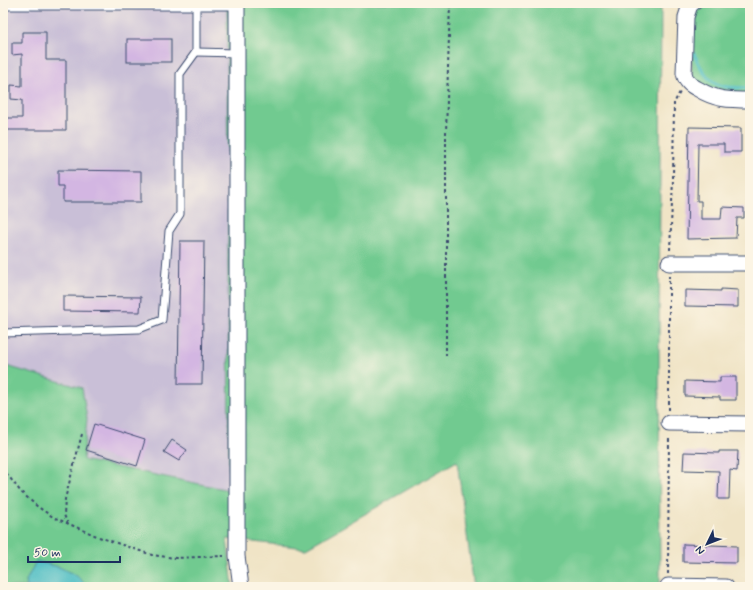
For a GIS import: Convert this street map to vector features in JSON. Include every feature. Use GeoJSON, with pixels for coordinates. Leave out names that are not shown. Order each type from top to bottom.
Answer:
{"type":"FeatureCollection","features":[{"type":"Feature","properties":{"kind":"street"},"geometry":{"type":"LineString","coordinates":[[237,4],[237,556],[241,587]]}},
{"type":"Feature","properties":{"kind":"street"},"geometry":{"type":"LineString","coordinates":[[691,4],[686,17],[685,80],[710,96],[726,100],[750,100]]}},
{"type":"Feature","properties":{"kind":"street"},"geometry":{"type":"LineString","coordinates":[[669,263],[750,263]]}},
{"type":"Feature","properties":{"kind":"street"},"geometry":{"type":"LineString","coordinates":[[669,423],[750,424]]}},
{"type":"Feature","properties":{"kind":"street"},"geometry":{"type":"LineString","coordinates":[[668,586],[726,587]]}},
{"type":"Feature","properties":{"kind":"lane"},"geometry":{"type":"LineString","coordinates":[[3,6],[196,6],[237,4]]}},
{"type":"Feature","properties":{"kind":"lane"},"geometry":{"type":"LineString","coordinates":[[3,333],[139,329],[162,320],[169,231],[180,214],[180,74],[196,52],[196,6]]}},
{"type":"Feature","properties":{"kind":"lane"},"geometry":{"type":"LineString","coordinates":[[196,52],[237,53]]}},
{"type":"Feature","properties":{"kind":"path"},"geometry":{"type":"LineString","coordinates":[[446,356],[446,133],[450,3]]}},
{"type":"Feature","properties":{"kind":"path"},"geometry":{"type":"LineString","coordinates":[[668,586],[669,263],[673,179],[674,103],[685,80]]}},
{"type":"Feature","properties":{"kind":"path"},"geometry":{"type":"LineString","coordinates":[[68,524],[64,515],[65,500],[82,434]]}},
{"type":"Feature","properties":{"kind":"path"},"geometry":{"type":"LineString","coordinates":[[3,469],[21,492],[38,507],[53,517],[99,537],[152,555],[175,558],[237,556]]}},
{"type":"Feature","properties":{"kind":"shaded area"},"geometry":{"type":"Polygon","coordinates":[[[3,3],[227,3],[229,490],[83,460],[87,419],[82,388],[3,365],[3,3]]]}},
{"type":"Feature","properties":{"kind":"green space"},"geometry":{"type":"Polygon","coordinates":[[[227,3],[661,3],[659,347],[660,587],[474,587],[457,461],[306,548],[227,539],[233,587],[88,587],[77,576],[59,567],[26,581],[27,587],[3,587],[3,365],[82,388],[87,419],[83,460],[229,490],[227,3]]]}},
{"type":"Feature","properties":{"kind":"green space"},"geometry":{"type":"Polygon","coordinates":[[[702,3],[750,3],[750,98],[725,97],[692,82],[691,17],[695,8],[702,3]]]}},
{"type":"Feature","properties":{"kind":"water"},"geometry":{"type":"Polygon","coordinates":[[[36,561],[59,567],[77,576],[88,587],[27,587],[26,581],[36,561]]]}},
{"type":"Feature","properties":{"kind":"building"},"geometry":{"type":"Polygon","coordinates":[[[22,32],[46,32],[46,60],[66,60],[66,130],[3,130],[3,118],[22,118],[22,100],[11,99],[11,85],[22,86],[22,54],[12,55],[12,43],[22,43],[22,32]]]}},
{"type":"Feature","properties":{"kind":"building"},"geometry":{"type":"Polygon","coordinates":[[[127,39],[171,39],[171,62],[127,62],[127,39]]]}},
{"type":"Feature","properties":{"kind":"building"},"geometry":{"type":"Polygon","coordinates":[[[689,127],[741,128],[741,152],[724,152],[724,144],[698,144],[697,201],[701,201],[701,219],[721,219],[722,207],[744,208],[744,218],[737,218],[736,238],[687,239],[689,127]]]}},
{"type":"Feature","properties":{"kind":"building"},"geometry":{"type":"Polygon","coordinates":[[[58,170],[141,171],[141,202],[63,202],[63,186],[58,186],[58,170]]]}},
{"type":"Feature","properties":{"kind":"building"},"geometry":{"type":"Polygon","coordinates":[[[180,241],[204,241],[202,384],[178,384],[180,241]]]}},
{"type":"Feature","properties":{"kind":"building"},"geometry":{"type":"Polygon","coordinates":[[[721,289],[738,290],[738,307],[685,306],[685,290],[721,291],[721,289]]]}},
{"type":"Feature","properties":{"kind":"building"},"geometry":{"type":"Polygon","coordinates":[[[63,296],[141,297],[140,312],[63,311],[63,296]]]}},
{"type":"Feature","properties":{"kind":"building"},"geometry":{"type":"Polygon","coordinates":[[[720,377],[736,377],[736,400],[720,400],[720,397],[685,396],[685,381],[720,382],[720,377]]]}},
{"type":"Feature","properties":{"kind":"building"},"geometry":{"type":"Polygon","coordinates":[[[94,424],[145,440],[137,466],[86,450],[94,424]]]}},
{"type":"Feature","properties":{"kind":"building"},"geometry":{"type":"Polygon","coordinates":[[[172,440],[187,450],[179,461],[164,452],[172,440]]]}},
{"type":"Feature","properties":{"kind":"building"},"geometry":{"type":"Polygon","coordinates":[[[719,451],[738,451],[737,471],[730,470],[729,499],[718,499],[719,471],[683,470],[684,452],[719,453],[719,451]]]}},
{"type":"Feature","properties":{"kind":"building"},"geometry":{"type":"Polygon","coordinates":[[[683,544],[737,546],[737,563],[683,562],[683,544]]]}},
{"type":"Feature","properties":{"kind":"waterway"},"geometry":{"type":"LineString","coordinates":[[694,54],[704,73],[715,83],[721,86],[750,88]]}}]}
